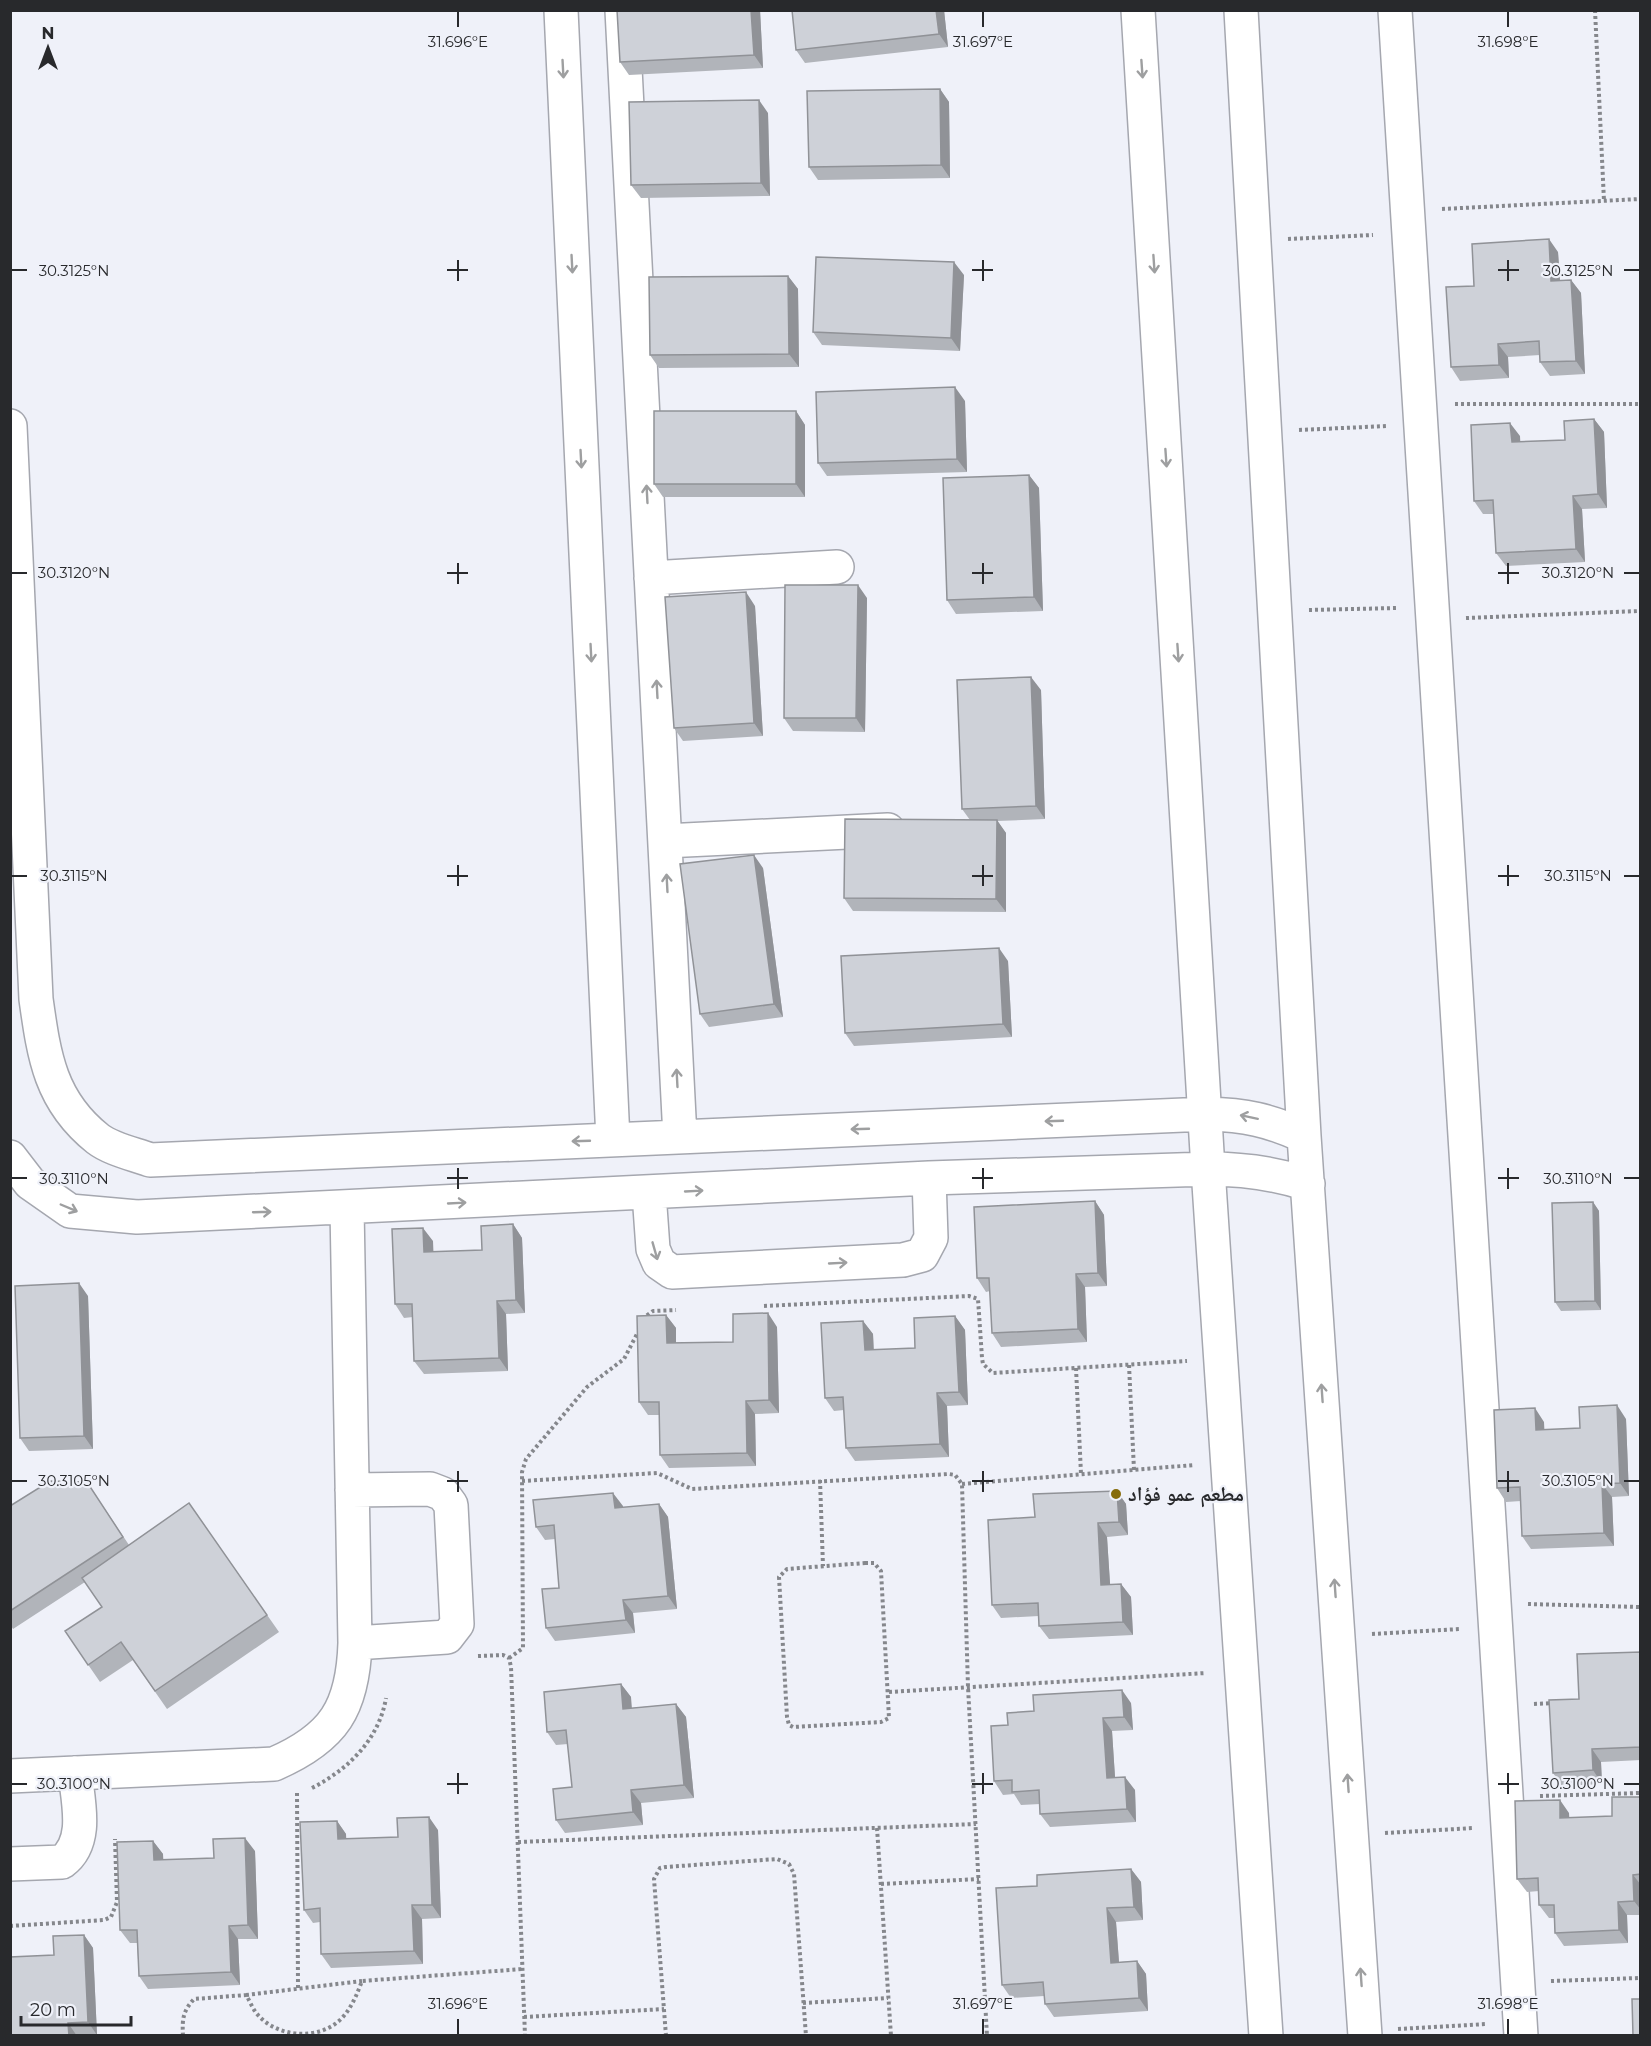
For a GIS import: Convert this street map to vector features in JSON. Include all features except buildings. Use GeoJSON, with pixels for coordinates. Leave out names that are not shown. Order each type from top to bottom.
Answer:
{"type":"FeatureCollection","features":[{"type":"Feature","properties":{"kind":"street"},"geometry":{"type":"LineString","coordinates":[[561,10],[613,1140]]}},
{"type":"Feature","properties":{"kind":"street"},"geometry":{"type":"LineString","coordinates":[[622,10],[680,1137]]}},
{"type":"Feature","properties":{"kind":"street"},"geometry":{"type":"LineString","coordinates":[[1138,10],[1207,1114],[1208,1169],[1266,2036]]}},
{"type":"Feature","properties":{"kind":"street"},"geometry":{"type":"LineString","coordinates":[[1241,10],[1304,1136],[1365,2033]]}},
{"type":"Feature","properties":{"kind":"street"},"geometry":{"type":"LineString","coordinates":[[1395,10],[1521,2029]]}},
{"type":"Feature","properties":{"kind":"street"},"geometry":{"type":"LineString","coordinates":[[10,426],[36,999],[43,1052],[62,1101],[100,1140],[150,1160],[1207,1114],[1240,1115],[1273,1122],[1304,1136]]}},
{"type":"Feature","properties":{"kind":"street"},"geometry":{"type":"LineString","coordinates":[[651,579],[837,567]]}},
{"type":"Feature","properties":{"kind":"street"},"geometry":{"type":"LineString","coordinates":[[665,841],[920,829]]}},
{"type":"Feature","properties":{"kind":"street"},"geometry":{"type":"LineString","coordinates":[[10,1156],[30,1183],[70,1211],[137,1217],[929,1178],[1208,1169],[1242,1169],[1275,1173],[1308,1184]]}},
{"type":"Feature","properties":{"kind":"street"},"geometry":{"type":"LineString","coordinates":[[649,1193],[653,1249],[659,1263],[672,1272],[903,1260],[921,1255],[932,1238],[929,1178]]}},
{"type":"Feature","properties":{"kind":"street"},"geometry":{"type":"LineString","coordinates":[[10,1776],[274,1764],[303,1751],[327,1730],[345,1704],[352,1679],[355,1643],[348,1208]]}},
{"type":"Feature","properties":{"kind":"street"},"geometry":{"type":"LineString","coordinates":[[352,1490],[430,1490],[443,1494],[451,1505],[457,1624],[447,1637],[433,1640],[355,1643]]}},
{"type":"Feature","properties":{"kind":"street"},"geometry":{"type":"LineString","coordinates":[[10,1864],[62,1862],[75,1850],[80,1832],[75,1773]]}},
{"type":"Feature","properties":{"kind":"path"},"geometry":{"type":"LineString","coordinates":[[1595,10],[1604,201]]}},
{"type":"Feature","properties":{"kind":"path"},"geometry":{"type":"LineString","coordinates":[[1254,241],[1408,222],[1641,199]]}},
{"type":"Feature","properties":{"kind":"path"},"geometry":{"type":"LineString","coordinates":[[1265,432],[1420,414],[1641,404]]}},
{"type":"Feature","properties":{"kind":"path"},"geometry":{"type":"LineString","coordinates":[[1275,611],[1432,613],[1641,611]]}},
{"type":"Feature","properties":{"kind":"path"},"geometry":{"type":"LineString","coordinates":[[758,1306],[969,1296],[978,1299],[982,1358],[988,1370],[999,1373],[1221,1359]]}},
{"type":"Feature","properties":{"kind":"path"},"geometry":{"type":"LineString","coordinates":[[509,1658],[523,1648],[522,1481],[525,1459],[588,1387],[624,1359],[636,1341],[642,1318],[653,1311],[688,1309]]}},
{"type":"Feature","properties":{"kind":"path"},"geometry":{"type":"LineString","coordinates":[[1129,1365],[1134,1470]]}},
{"type":"Feature","properties":{"kind":"path"},"geometry":{"type":"LineString","coordinates":[[1076,1368],[1081,1474]]}},
{"type":"Feature","properties":{"kind":"path"},"geometry":{"type":"LineString","coordinates":[[962,1484],[1228,1463]]}},
{"type":"Feature","properties":{"kind":"path"},"geometry":{"type":"LineString","coordinates":[[522,1481],[657,1473],[692,1489],[820,1480],[955,1475],[962,1484],[968,1687],[987,2036]]}},
{"type":"Feature","properties":{"kind":"path"},"geometry":{"type":"LineString","coordinates":[[820,1480],[823,1566]]}},
{"type":"Feature","properties":{"kind":"path"},"geometry":{"type":"LineString","coordinates":[[870,1563],[879,1568],[890,1692],[891,1714],[885,1721],[793,1727],[787,1721],[779,1577],[787,1569],[870,1563]]}},
{"type":"Feature","properties":{"kind":"path"},"geometry":{"type":"LineString","coordinates":[[1338,1636],[1495,1615],[1641,1607]]}},
{"type":"Feature","properties":{"kind":"path"},"geometry":{"type":"LineString","coordinates":[[470,1657],[503,1655],[509,1658]]}},
{"type":"Feature","properties":{"kind":"path"},"geometry":{"type":"LineString","coordinates":[[509,1658],[525,2036]]}},
{"type":"Feature","properties":{"kind":"path"},"geometry":{"type":"LineString","coordinates":[[890,1692],[1241,1671]]}},
{"type":"Feature","properties":{"kind":"path"},"geometry":{"type":"LineString","coordinates":[[288,1795],[332,1778],[354,1760],[372,1736],[384,1711],[387,1691]]}},
{"type":"Feature","properties":{"kind":"path"},"geometry":{"type":"LineString","coordinates":[[297,1793],[298,1988]]}},
{"type":"Feature","properties":{"kind":"path"},"geometry":{"type":"LineString","coordinates":[[1352,1835],[1641,1793]]}},
{"type":"Feature","properties":{"kind":"path"},"geometry":{"type":"LineString","coordinates":[[518,1842],[976,1824]]}},
{"type":"Feature","properties":{"kind":"path"},"geometry":{"type":"LineString","coordinates":[[877,1828],[891,2036]]}},
{"type":"Feature","properties":{"kind":"path"},"geometry":{"type":"LineString","coordinates":[[10,1926],[104,1920],[111,1917],[117,1902],[115,1836]]}},
{"type":"Feature","properties":{"kind":"path"},"geometry":{"type":"LineString","coordinates":[[666,2036],[654,1879],[656,1873],[666,1867],[777,1859],[789,1864],[794,1874],[806,2036]]}},
{"type":"Feature","properties":{"kind":"path"},"geometry":{"type":"LineString","coordinates":[[880,1884],[979,1879]]}},
{"type":"Feature","properties":{"kind":"path"},"geometry":{"type":"LineString","coordinates":[[183,2036],[182,2019],[186,2008],[194,1999],[362,1981],[523,1969]]}},
{"type":"Feature","properties":{"kind":"path"},"geometry":{"type":"LineString","coordinates":[[1518,1983],[1641,1978]]}},
{"type":"Feature","properties":{"kind":"path"},"geometry":{"type":"LineString","coordinates":[[246,1995],[257,2015],[276,2029],[298,2034],[321,2031],[341,2019],[354,2001],[362,1981]]}},
{"type":"Feature","properties":{"kind":"path"},"geometry":{"type":"LineString","coordinates":[[803,2003],[888,1998]]}},
{"type":"Feature","properties":{"kind":"path"},"geometry":{"type":"LineString","coordinates":[[524,2017],[664,2009]]}},
{"type":"Feature","properties":{"kind":"path"},"geometry":{"type":"LineString","coordinates":[[1365,2033],[1521,2029]]}},
{"type":"Feature","properties":{"kind":"place","name":"مطعم عمو فؤاد"},"geometry":{"type":"Point","coordinates":[1116,1494]}}]}
